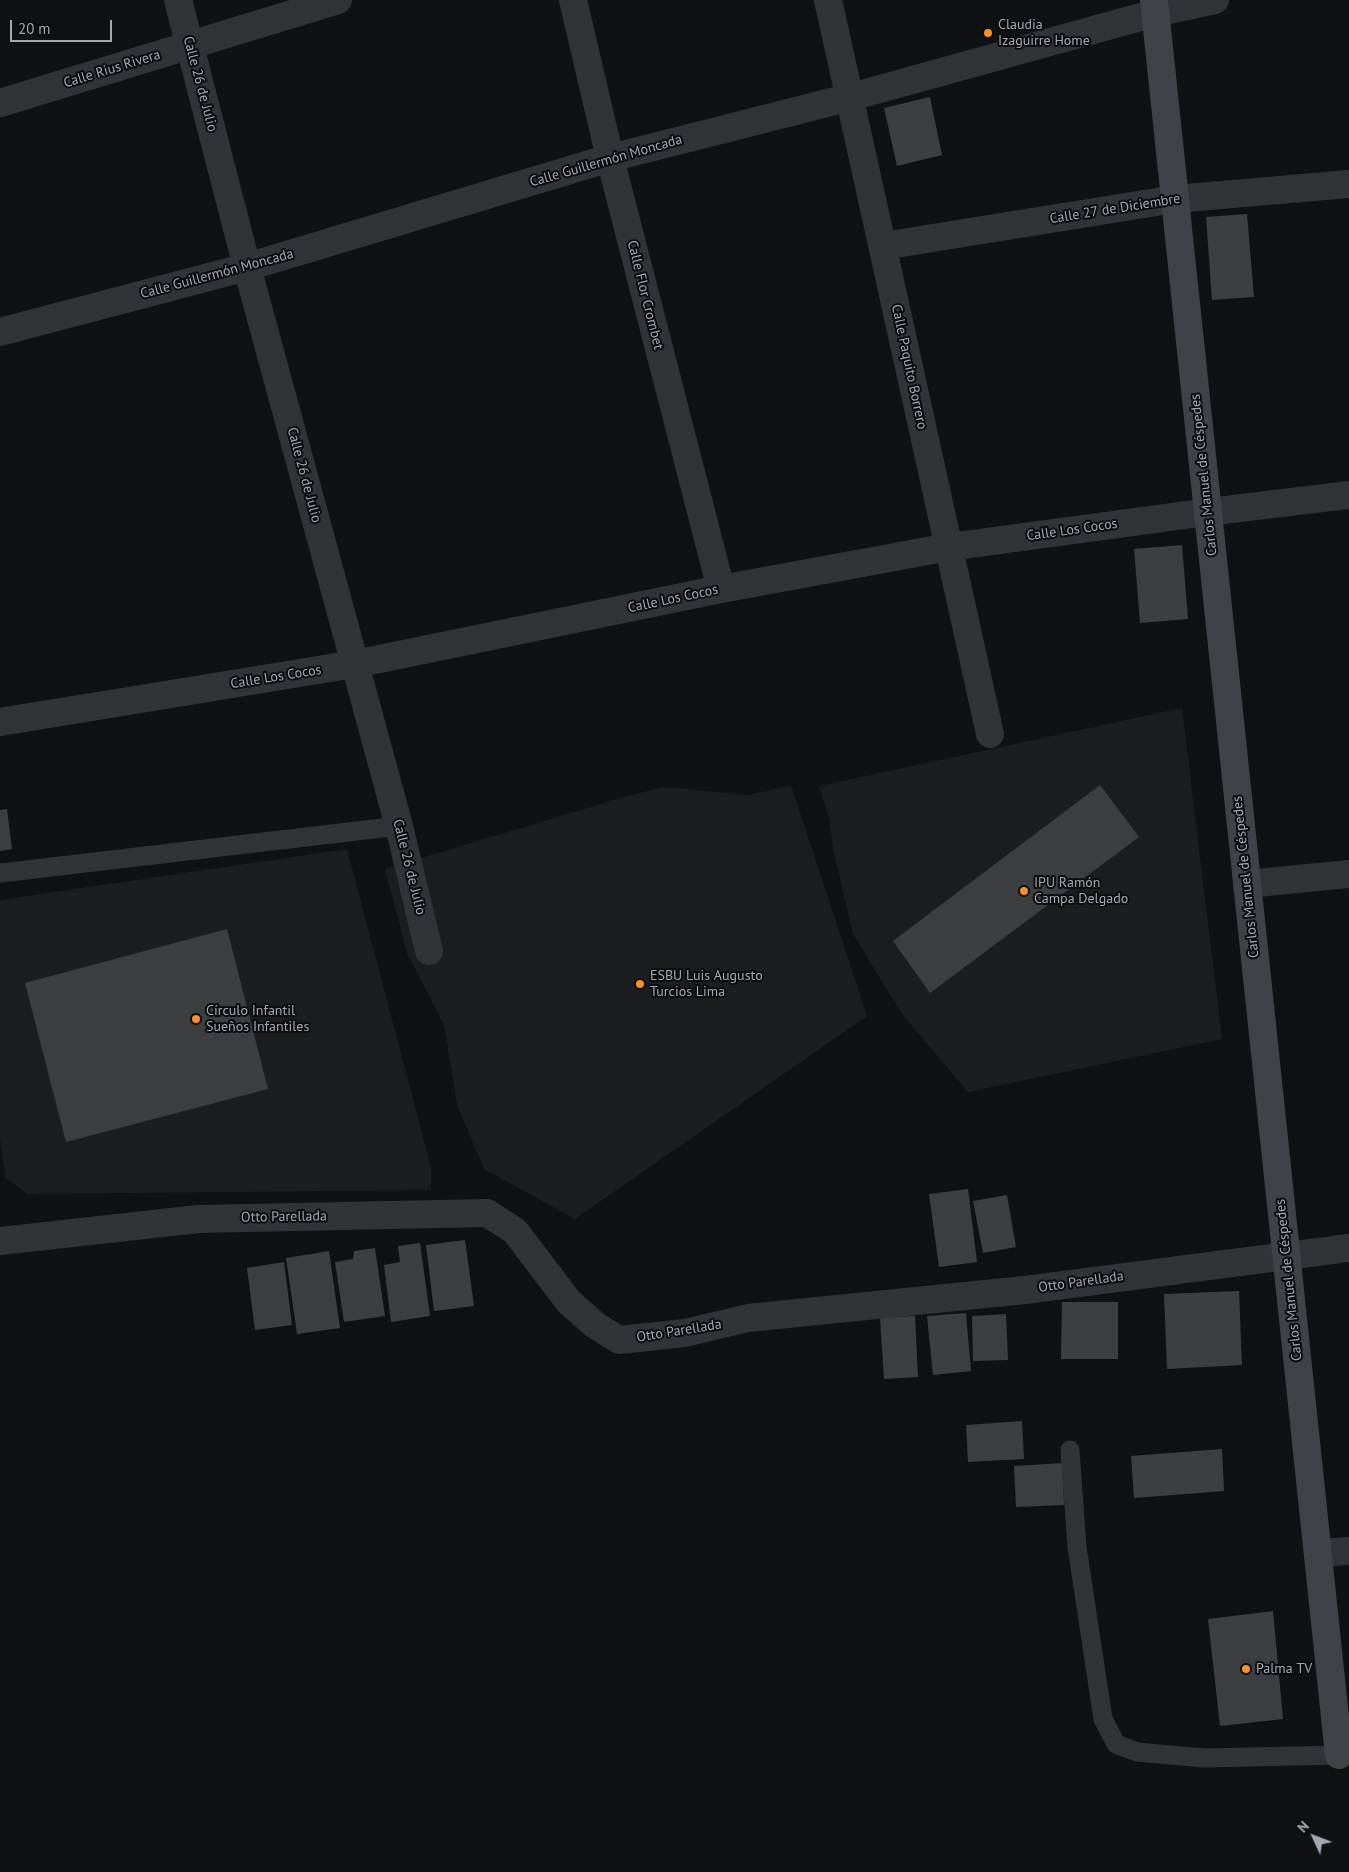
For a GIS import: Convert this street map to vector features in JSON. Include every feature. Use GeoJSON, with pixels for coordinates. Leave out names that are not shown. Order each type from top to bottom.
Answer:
{"type":"FeatureCollection","features":[{"type":"Feature","properties":{"kind":"street","name":"Calle 26 de Julio"},"geometry":{"type":"LineString","coordinates":[[178,0],[247,267],[399,826],[429,951]]}},
{"type":"Feature","properties":{"kind":"street","name":"Calle Rius Rivera"},"geometry":{"type":"LineString","coordinates":[[0,103],[338,0]]}},
{"type":"Feature","properties":{"kind":"street","name":"Calle Flor Crombet"},"geometry":{"type":"LineString","coordinates":[[573,0],[610,158],[721,589]]}},
{"type":"Feature","properties":{"kind":"street","name":"Calle Paquito Borrero"},"geometry":{"type":"LineString","coordinates":[[828,0],[851,97],[990,734]]}},
{"type":"Feature","properties":{"kind":"street","name":"Calle Guillermón Moncada"},"geometry":{"type":"LineString","coordinates":[[0,332],[247,267],[610,158],[851,97],[1155,7],[1215,0]]}},
{"type":"Feature","properties":{"kind":"street","name":"Carlos Manuel de Céspedes"},"geometry":{"type":"LineString","coordinates":[[1155,7],[1339,1755]]}},
{"type":"Feature","properties":{"kind":"street","name":"Calle 27 de Diciembre"},"geometry":{"type":"LineString","coordinates":[[883,246],[1175,198],[1349,184]]}},
{"type":"Feature","properties":{"kind":"street","name":"Calle Los Cocos"},"geometry":{"type":"LineString","coordinates":[[0,722],[355,664],[721,589],[949,546],[1349,495]]}},
{"type":"Feature","properties":{"kind":"street"},"geometry":{"type":"LineString","coordinates":[[1247,884],[1349,874]]}},
{"type":"Feature","properties":{"kind":"street","name":"Otto Parellada"},"geometry":{"type":"LineString","coordinates":[[0,1241],[198,1220],[487,1213],[514,1231],[570,1302],[595,1325],[619,1340],[685,1333],[748,1318],[1025,1290],[1349,1248]]}},
{"type":"Feature","properties":{"kind":"street"},"geometry":{"type":"LineString","coordinates":[[1318,1553],[1349,1551]]}},
{"type":"Feature","properties":{"kind":"lane"},"geometry":{"type":"LineString","coordinates":[[0,873],[399,826]]}},
{"type":"Feature","properties":{"kind":"lane"},"geometry":{"type":"LineString","coordinates":[[1070,1450],[1077,1547],[1103,1719],[1116,1744],[1137,1752],[1204,1758],[1339,1755]]}},
{"type":"Feature","properties":{"kind":"shaded area","name":"IPU Ramón Campa Delgado"},"geometry":{"type":"Polygon","coordinates":[[[1182,708],[1222,1039],[968,1092],[902,1014],[853,934],[833,849],[829,818],[819,786],[1182,708]]]}},
{"type":"Feature","properties":{"kind":"shaded area","name":"ESBU Luis Augusto Turcios Lima"},"geometry":{"type":"Polygon","coordinates":[[[791,785],[867,1016],[575,1219],[484,1169],[457,1105],[444,1025],[407,953],[385,869],[617,799],[663,787],[748,795],[791,785]]]}},
{"type":"Feature","properties":{"kind":"shaded area","name":"Círculo Infantil Sueños Infantiles"},"geometry":{"type":"Polygon","coordinates":[[[347,849],[431,1167],[431,1190],[27,1194],[5,1177],[0,1138],[0,900],[347,849]]]}},
{"type":"Feature","properties":{"kind":"building"},"geometry":{"type":"Polygon","coordinates":[[[930,97],[942,155],[897,166],[884,108],[930,97]]]}},
{"type":"Feature","properties":{"kind":"building"},"geometry":{"type":"Polygon","coordinates":[[[1247,214],[1254,297],[1212,300],[1206,217],[1247,214]]]}},
{"type":"Feature","properties":{"kind":"building"},"geometry":{"type":"Polygon","coordinates":[[[1182,545],[1188,619],[1140,623],[1134,549],[1182,545]]]}},
{"type":"Feature","properties":{"kind":"building"},"geometry":{"type":"Polygon","coordinates":[[[1100,785],[1139,837],[930,993],[893,941],[1100,785]]]}},
{"type":"Feature","properties":{"kind":"building"},"geometry":{"type":"Polygon","coordinates":[[[7,809],[12,849],[0,851],[0,810],[7,809]]]}},
{"type":"Feature","properties":{"kind":"building"},"geometry":{"type":"Polygon","coordinates":[[[227,929],[268,1089],[66,1142],[25,983],[227,929]]]}},
{"type":"Feature","properties":{"kind":"building"},"geometry":{"type":"Polygon","coordinates":[[[968,1189],[977,1262],[939,1267],[929,1194],[968,1189]]]}},
{"type":"Feature","properties":{"kind":"building"},"geometry":{"type":"Polygon","coordinates":[[[1007,1195],[1016,1247],[983,1253],[973,1201],[1007,1195]]]}},
{"type":"Feature","properties":{"kind":"building"},"geometry":{"type":"Polygon","coordinates":[[[465,1240],[474,1306],[434,1311],[426,1245],[465,1240]]]}},
{"type":"Feature","properties":{"kind":"building"},"geometry":{"type":"Polygon","coordinates":[[[420,1243],[430,1316],[391,1322],[384,1265],[400,1262],[398,1246],[420,1243]]]}},
{"type":"Feature","properties":{"kind":"building"},"geometry":{"type":"Polygon","coordinates":[[[375,1248],[385,1316],[344,1322],[335,1262],[353,1259],[354,1251],[375,1248]]]}},
{"type":"Feature","properties":{"kind":"building"},"geometry":{"type":"Polygon","coordinates":[[[329,1251],[340,1328],[297,1334],[286,1258],[329,1251]]]}},
{"type":"Feature","properties":{"kind":"building"},"geometry":{"type":"Polygon","coordinates":[[[284,1262],[292,1325],[255,1330],[247,1268],[284,1262]]]}},
{"type":"Feature","properties":{"kind":"building"},"geometry":{"type":"Polygon","coordinates":[[[1239,1291],[1242,1365],[1167,1369],[1164,1294],[1239,1291]]]}},
{"type":"Feature","properties":{"kind":"building"},"geometry":{"type":"Polygon","coordinates":[[[1062,1302],[1118,1302],[1118,1359],[1061,1359],[1062,1302]]]}},
{"type":"Feature","properties":{"kind":"building"},"geometry":{"type":"Polygon","coordinates":[[[966,1313],[971,1371],[933,1375],[927,1316],[966,1313]]]}},
{"type":"Feature","properties":{"kind":"building"},"geometry":{"type":"Polygon","coordinates":[[[1006,1314],[1008,1360],[973,1361],[972,1316],[1006,1314]]]}},
{"type":"Feature","properties":{"kind":"building"},"geometry":{"type":"Polygon","coordinates":[[[915,1316],[918,1377],[884,1379],[880,1318],[915,1316]]]}},
{"type":"Feature","properties":{"kind":"building"},"geometry":{"type":"Polygon","coordinates":[[[1022,1421],[1024,1459],[968,1462],[966,1425],[1022,1421]]]}},
{"type":"Feature","properties":{"kind":"building"},"geometry":{"type":"Polygon","coordinates":[[[1222,1449],[1224,1491],[1134,1498],[1131,1456],[1222,1449]]]}},
{"type":"Feature","properties":{"kind":"building"},"geometry":{"type":"Polygon","coordinates":[[[1062,1463],[1064,1505],[1016,1507],[1014,1466],[1062,1463]]]}},
{"type":"Feature","properties":{"kind":"building","name":"Palma TV"},"geometry":{"type":"Polygon","coordinates":[[[1273,1611],[1283,1719],[1220,1726],[1208,1619],[1273,1611]]]}},
{"type":"Feature","properties":{"kind":"place","name":"Claudia Izaguirre Home"},"geometry":{"type":"Point","coordinates":[988,33]}},
{"type":"Feature","properties":{"kind":"place","name":"IPU Ramón Campa Delgado"},"geometry":{"type":"Point","coordinates":[1024,891]}},
{"type":"Feature","properties":{"kind":"place","name":"ESBU Luis Augusto Turcios Lima"},"geometry":{"type":"Point","coordinates":[640,984]}},
{"type":"Feature","properties":{"kind":"place","name":"Círculo Infantil Sueños Infantiles"},"geometry":{"type":"Point","coordinates":[196,1019]}},
{"type":"Feature","properties":{"kind":"place","name":"Palma TV"},"geometry":{"type":"Point","coordinates":[1246,1669]}}]}
